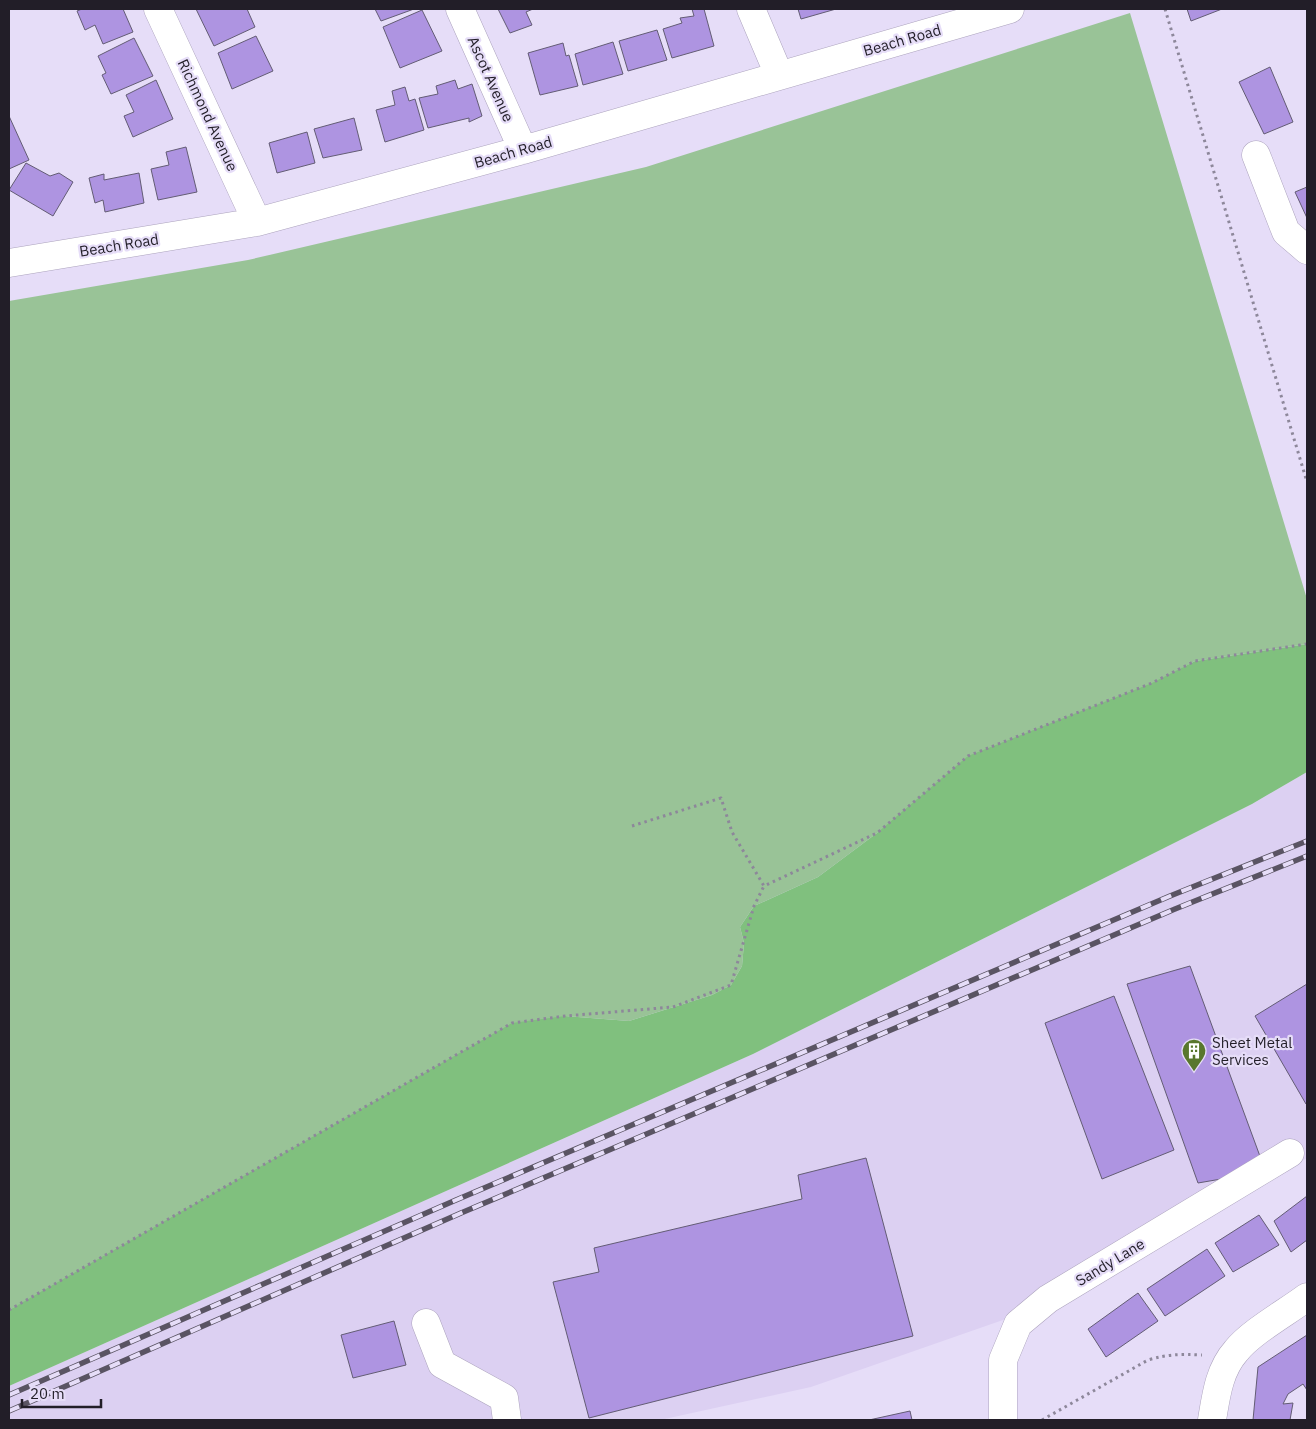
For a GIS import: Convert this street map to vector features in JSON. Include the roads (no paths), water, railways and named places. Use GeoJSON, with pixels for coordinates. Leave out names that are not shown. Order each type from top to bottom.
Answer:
{"type":"FeatureCollection","features":[{"type":"Feature","properties":{"kind":"street","name":"Richmond Avenue"},"geometry":{"type":"LineString","coordinates":[[158,9],[257,222]]}},
{"type":"Feature","properties":{"kind":"street","name":"Ascot Avenue"},"geometry":{"type":"LineString","coordinates":[[460,9],[523,150]]}},
{"type":"Feature","properties":{"kind":"street"},"geometry":{"type":"LineString","coordinates":[[751,9],[779,75]]}},
{"type":"Feature","properties":{"kind":"street","name":"Beach Road"},"geometry":{"type":"LineString","coordinates":[[9,263],[257,222],[523,150],[1010,9]]}},
{"type":"Feature","properties":{"kind":"street"},"geometry":{"type":"LineString","coordinates":[[1256,155],[1286,232],[1307,250]]}},
{"type":"Feature","properties":{"kind":"street","name":"Sandy Lane"},"geometry":{"type":"LineString","coordinates":[[1003,1420],[1003,1360],[1018,1324],[1048,1299],[1290,1153]]}},
{"type":"Feature","properties":{"kind":"street"},"geometry":{"type":"LineString","coordinates":[[1212,1420],[1216,1393],[1222,1376],[1236,1351],[1247,1340],[1307,1297]]}},
{"type":"Feature","properties":{"kind":"street"},"geometry":{"type":"LineString","coordinates":[[426,1323],[442,1364],[504,1398],[507,1420]]}},
{"type":"Feature","properties":{"kind":"railway"},"geometry":{"type":"LineString","coordinates":[[9,1395],[456,1200],[1170,896],[1307,841]]}},
{"type":"Feature","properties":{"kind":"railway"},"geometry":{"type":"LineString","coordinates":[[9,1411],[461,1213],[1175,909],[1307,856]]}},
{"type":"Feature","properties":{"kind":"place","name":"Sheet Metal Services"},"geometry":{"type":"Point","coordinates":[1194,1072]}}]}
